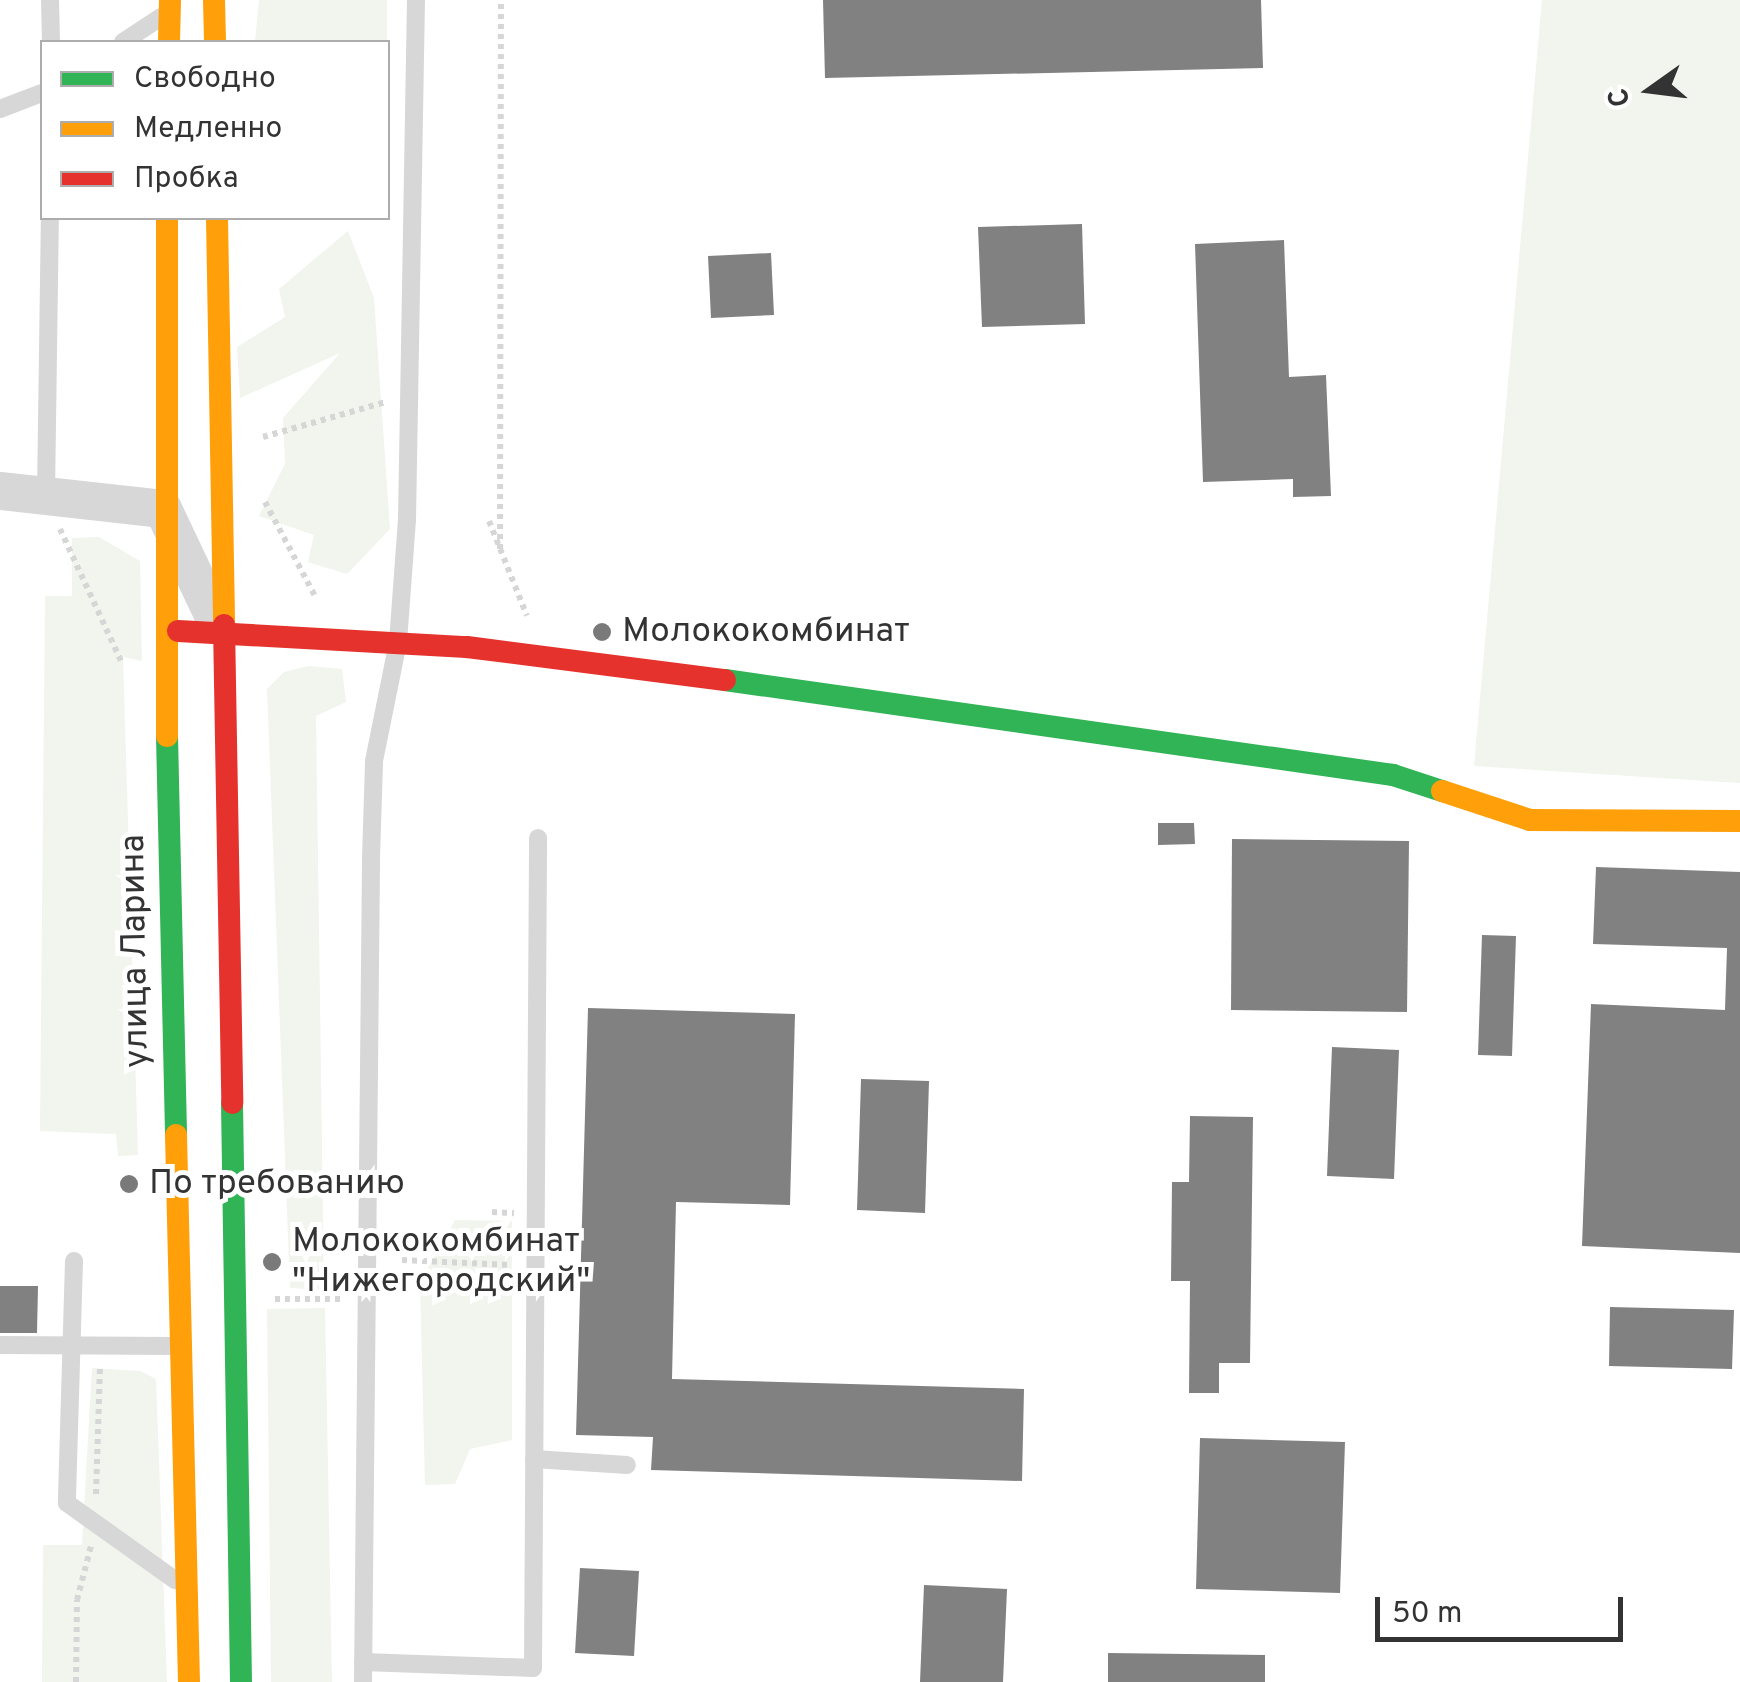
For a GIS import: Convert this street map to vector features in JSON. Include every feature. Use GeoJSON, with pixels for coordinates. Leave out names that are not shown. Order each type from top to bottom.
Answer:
{"type":"FeatureCollection","features":[{"type":"Feature","properties":{"kind":"main road"},"geometry":{"type":"LineString","coordinates":[[214,0],[215,40]]}},
{"type":"Feature","properties":{"kind":"main road"},"geometry":{"type":"LineString","coordinates":[[169,40],[170,6]]}},
{"type":"Feature","properties":{"kind":"main road","name":"улица Ларина"},"geometry":{"type":"LineString","coordinates":[[167,220],[164,509],[189,1682]]}},
{"type":"Feature","properties":{"kind":"main road"},"geometry":{"type":"LineString","coordinates":[[217,220],[241,1682]]}},
{"type":"Feature","properties":{"kind":"main road"},"geometry":{"type":"LineString","coordinates":[[166,631],[398,642],[884,701],[1393,775],[1530,820],[1740,821]]}},
{"type":"Feature","properties":{"kind":"street"},"geometry":{"type":"LineString","coordinates":[[0,490],[164,509],[222,632]]}},
{"type":"Feature","properties":{"kind":"lane"},"geometry":{"type":"LineString","coordinates":[[50,0],[51,40]]}},
{"type":"Feature","properties":{"kind":"lane"},"geometry":{"type":"LineString","coordinates":[[363,1682],[371,839],[374,761],[398,642],[410,393],[416,0]]}},
{"type":"Feature","properties":{"kind":"lane"},"geometry":{"type":"LineString","coordinates":[[126,40],[170,6]]}},
{"type":"Feature","properties":{"kind":"lane"},"geometry":{"type":"LineString","coordinates":[[0,109],[40,94]]}},
{"type":"Feature","properties":{"kind":"lane"},"geometry":{"type":"LineString","coordinates":[[46,495],[50,220]]}},
{"type":"Feature","properties":{"kind":"lane"},"geometry":{"type":"LineString","coordinates":[[363,1662],[533,1668],[538,838]]}},
{"type":"Feature","properties":{"kind":"lane"},"geometry":{"type":"LineString","coordinates":[[74,1260],[67,1503],[187,1590]]}},
{"type":"Feature","properties":{"kind":"lane"},"geometry":{"type":"LineString","coordinates":[[0,1345],[182,1346]]}},
{"type":"Feature","properties":{"kind":"lane"},"geometry":{"type":"LineString","coordinates":[[534,1459],[627,1464]]}},
{"type":"Feature","properties":{"kind":"path"},"geometry":{"type":"LineString","coordinates":[[500,549],[501,0]]}},
{"type":"Feature","properties":{"kind":"path"},"geometry":{"type":"LineString","coordinates":[[242,442],[336,420],[410,393]]}},
{"type":"Feature","properties":{"kind":"path"},"geometry":{"type":"LineString","coordinates":[[260,494],[292,544],[334,638]]}},
{"type":"Feature","properties":{"kind":"path"},"geometry":{"type":"LineString","coordinates":[[46,495],[129,677]]}},
{"type":"Feature","properties":{"kind":"path"},"geometry":{"type":"LineString","coordinates":[[489,521],[530,622]]}},
{"type":"Feature","properties":{"kind":"path"},"geometry":{"type":"LineString","coordinates":[[402,1260],[512,1265]]}},
{"type":"Feature","properties":{"kind":"path"},"geometry":{"type":"LineString","coordinates":[[296,1299],[345,1299]]}},
{"type":"Feature","properties":{"kind":"shaded area"},"geometry":{"type":"Polygon","coordinates":[[[259,0],[387,0],[387,40],[255,40],[259,0]]]}},
{"type":"Feature","properties":{"kind":"shaded area"},"geometry":{"type":"Polygon","coordinates":[[[1542,0],[1740,0],[1740,783],[1474,766],[1542,0]]]}},
{"type":"Feature","properties":{"kind":"shaded area"},"geometry":{"type":"Polygon","coordinates":[[[348,231],[374,298],[390,529],[347,574],[308,562],[314,535],[259,516],[285,464],[283,418],[340,353],[240,398],[237,347],[285,317],[279,289],[348,231]]]}},
{"type":"Feature","properties":{"kind":"shaded area"},"geometry":{"type":"Polygon","coordinates":[[[99,537],[140,561],[142,661],[123,657],[138,1155],[118,1156],[116,1134],[40,1131],[45,596],[72,596],[72,538],[99,537]]]}},
{"type":"Feature","properties":{"kind":"shaded area"},"geometry":{"type":"Polygon","coordinates":[[[308,666],[342,669],[346,702],[316,716],[324,1290],[290,1288],[267,689],[284,672],[308,666]]]}},
{"type":"Feature","properties":{"kind":"shaded area"},"geometry":{"type":"Polygon","coordinates":[[[455,1220],[512,1221],[512,1440],[470,1449],[455,1484],[425,1485],[420,1282],[455,1220]]]}},
{"type":"Feature","properties":{"kind":"shaded area"},"geometry":{"type":"Polygon","coordinates":[[[325,1308],[332,1682],[271,1682],[267,1309],[325,1308]]]}},
{"type":"Feature","properties":{"kind":"shaded area"},"geometry":{"type":"Polygon","coordinates":[[[92,1368],[140,1371],[156,1379],[167,1682],[42,1682],[43,1545],[82,1545],[92,1368]]]}},
{"type":"Feature","properties":{"kind":"building"},"geometry":{"type":"Polygon","coordinates":[[[823,0],[1261,0],[1263,68],[825,78],[823,0]]]}},
{"type":"Feature","properties":{"kind":"building"},"geometry":{"type":"Polygon","coordinates":[[[1082,224],[1085,324],[982,327],[978,227],[1082,224]]]}},
{"type":"Feature","properties":{"kind":"building"},"geometry":{"type":"Polygon","coordinates":[[[1284,240],[1289,377],[1326,375],[1331,496],[1293,497],[1293,479],[1203,482],[1195,244],[1284,240]]]}},
{"type":"Feature","properties":{"kind":"building"},"geometry":{"type":"Polygon","coordinates":[[[771,253],[774,315],[711,318],[708,256],[771,253]]]}},
{"type":"Feature","properties":{"kind":"building"},"geometry":{"type":"Polygon","coordinates":[[[1158,823],[1194,823],[1195,844],[1158,845],[1158,823]]]}},
{"type":"Feature","properties":{"kind":"building"},"geometry":{"type":"Polygon","coordinates":[[[1232,839],[1409,841],[1407,1012],[1231,1010],[1232,839]]]}},
{"type":"Feature","properties":{"kind":"building"},"geometry":{"type":"Polygon","coordinates":[[[1596,867],[1740,872],[1740,1253],[1582,1246],[1591,1004],[1725,1010],[1727,948],[1593,944],[1596,867]]]}},
{"type":"Feature","properties":{"kind":"building"},"geometry":{"type":"Polygon","coordinates":[[[1482,935],[1516,936],[1512,1056],[1478,1055],[1482,935]]]}},
{"type":"Feature","properties":{"kind":"building"},"geometry":{"type":"Polygon","coordinates":[[[588,1008],[795,1014],[790,1205],[676,1202],[672,1379],[1024,1389],[1022,1481],[651,1470],[653,1437],[576,1435],[588,1008]]]}},
{"type":"Feature","properties":{"kind":"building"},"geometry":{"type":"Polygon","coordinates":[[[1332,1047],[1399,1050],[1394,1179],[1327,1176],[1332,1047]]]}},
{"type":"Feature","properties":{"kind":"building"},"geometry":{"type":"Polygon","coordinates":[[[861,1079],[929,1081],[925,1213],[857,1210],[861,1079]]]}},
{"type":"Feature","properties":{"kind":"building"},"geometry":{"type":"Polygon","coordinates":[[[1190,1116],[1253,1117],[1250,1363],[1219,1363],[1219,1393],[1189,1393],[1190,1281],[1171,1281],[1172,1182],[1189,1182],[1190,1116]]]}},
{"type":"Feature","properties":{"kind":"building"},"geometry":{"type":"Polygon","coordinates":[[[0,1286],[38,1286],[37,1333],[0,1333],[0,1286]]]}},
{"type":"Feature","properties":{"kind":"building"},"geometry":{"type":"Polygon","coordinates":[[[1610,1307],[1734,1310],[1732,1369],[1609,1366],[1610,1307]]]}},
{"type":"Feature","properties":{"kind":"building"},"geometry":{"type":"Polygon","coordinates":[[[1200,1438],[1345,1442],[1340,1593],[1196,1589],[1200,1438]]]}},
{"type":"Feature","properties":{"kind":"building"},"geometry":{"type":"Polygon","coordinates":[[[580,1568],[639,1571],[634,1656],[575,1653],[580,1568]]]}},
{"type":"Feature","properties":{"kind":"building"},"geometry":{"type":"Polygon","coordinates":[[[924,1585],[1007,1589],[1003,1682],[920,1682],[924,1585]]]}},
{"type":"Feature","properties":{"kind":"building"},"geometry":{"type":"Polygon","coordinates":[[[1108,1653],[1265,1655],[1265,1682],[1108,1682],[1108,1653]]]}},
{"type":"Feature","properties":{"kind":"traffic: fast"},"geometry":{"type":"LineString","coordinates":[[725,680],[1393,775],[1442,791]]}},
{"type":"Feature","properties":{"kind":"traffic: fast"},"geometry":{"type":"LineString","coordinates":[[167,736],[176,1135]]}},
{"type":"Feature","properties":{"kind":"traffic: fast"},"geometry":{"type":"LineString","coordinates":[[232,1103],[241,1682]]}},
{"type":"Feature","properties":{"kind":"traffic: slow"},"geometry":{"type":"LineString","coordinates":[[169,40],[170,0]]}},
{"type":"Feature","properties":{"kind":"traffic: slow"},"geometry":{"type":"LineString","coordinates":[[214,0],[215,40]]}},
{"type":"Feature","properties":{"kind":"traffic: slow"},"geometry":{"type":"LineString","coordinates":[[167,220],[167,736]]}},
{"type":"Feature","properties":{"kind":"traffic: slow"},"geometry":{"type":"LineString","coordinates":[[217,220],[224,625]]}},
{"type":"Feature","properties":{"kind":"traffic: slow"},"geometry":{"type":"LineString","coordinates":[[1442,791],[1530,820],[1740,821]]}},
{"type":"Feature","properties":{"kind":"traffic: slow"},"geometry":{"type":"LineString","coordinates":[[176,1135],[189,1682]]}},
{"type":"Feature","properties":{"kind":"traffic: jam"},"geometry":{"type":"LineString","coordinates":[[224,625],[232,1103]]}},
{"type":"Feature","properties":{"kind":"traffic: jam"},"geometry":{"type":"LineString","coordinates":[[178,631],[467,647],[725,680]]}},
{"type":"Feature","properties":{"kind":"place","name":"Молококомбинат"},"geometry":{"type":"Point","coordinates":[602,632]}},
{"type":"Feature","properties":{"kind":"place","name":"По требованию"},"geometry":{"type":"Point","coordinates":[129,1184]}},
{"type":"Feature","properties":{"kind":"place","name":"Молококомбинат \"Нижегородский\""},"geometry":{"type":"Point","coordinates":[272,1262]}}]}
